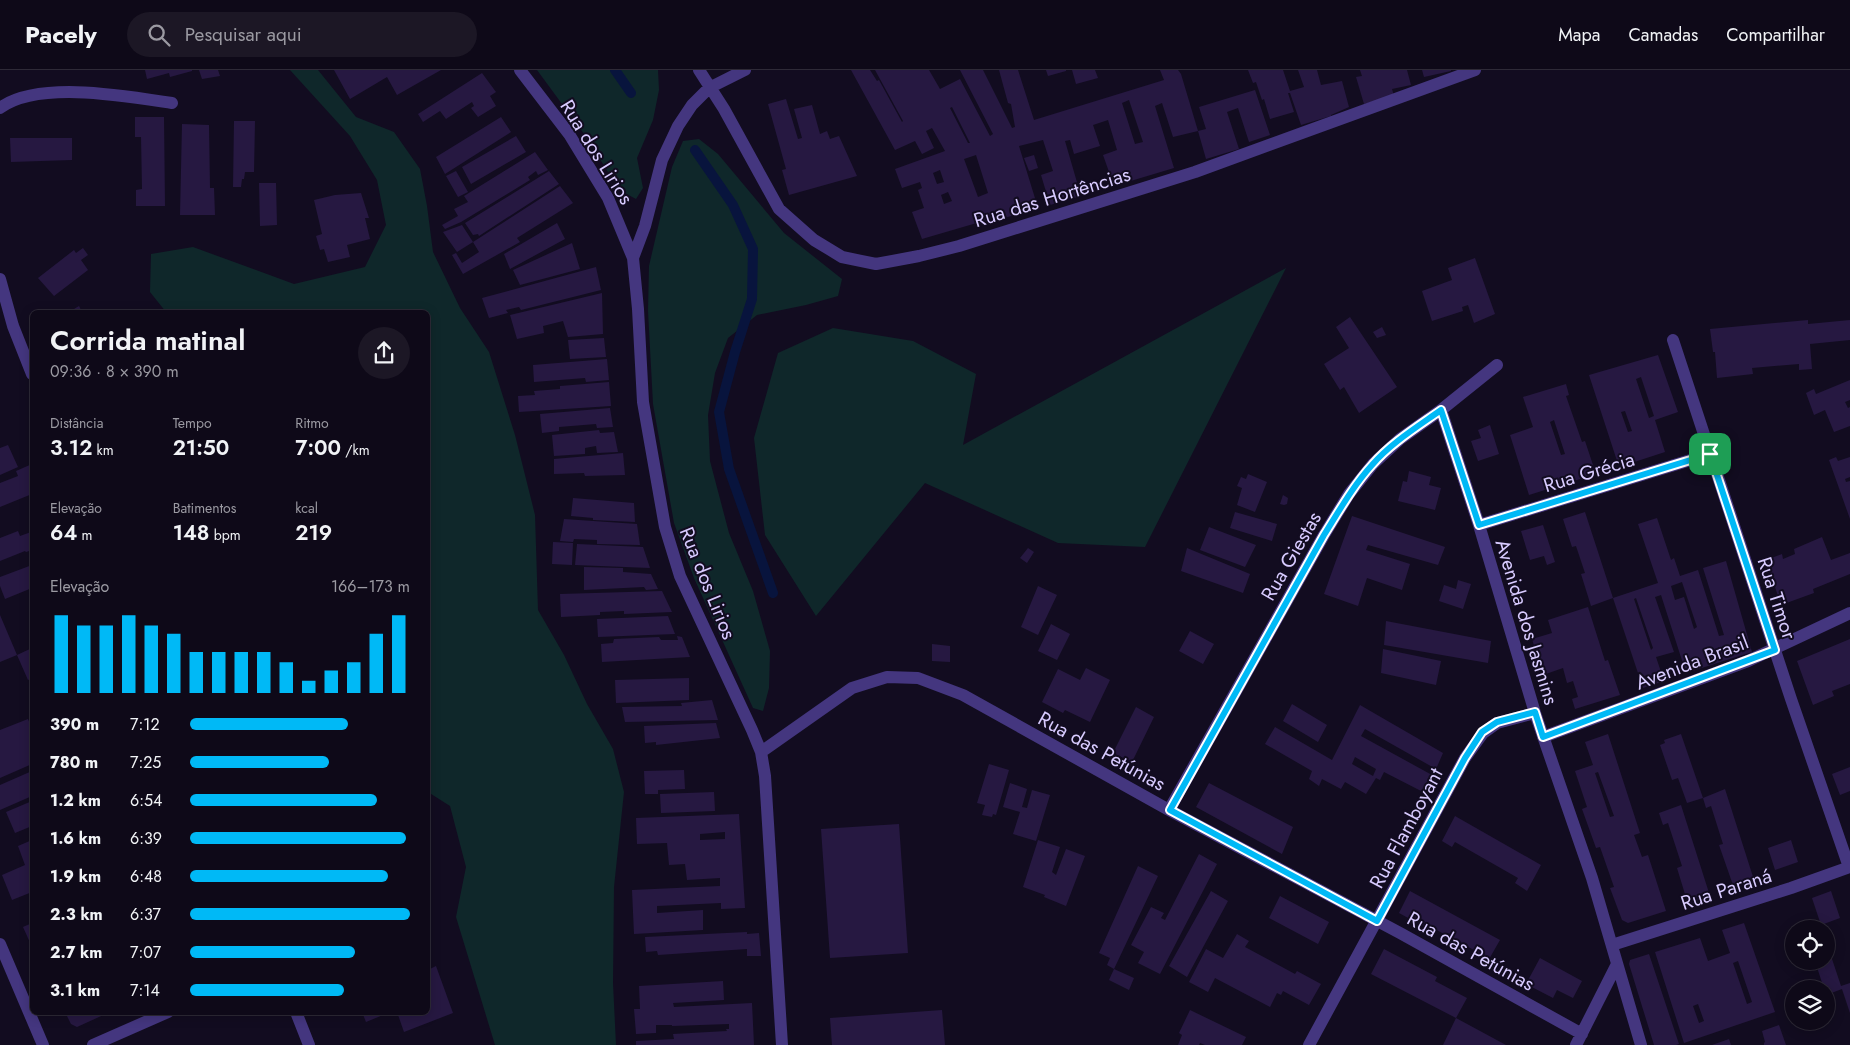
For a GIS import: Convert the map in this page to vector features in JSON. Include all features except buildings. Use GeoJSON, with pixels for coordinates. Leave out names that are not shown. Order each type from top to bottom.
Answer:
{"type":"FeatureCollection","features":[{"type":"Feature","properties":{"kind":"street","name":"Rua dos Lirios"},"geometry":{"type":"LineString","coordinates":[[520,70],[569,134],[608,198],[633,258],[643,402],[664,527],[680,576],[752,730],[761,752],[766,776],[782,1045]]}},
{"type":"Feature","properties":{"kind":"street","name":"Rua das Hortências"},"geometry":{"type":"LineString","coordinates":[[699,70],[724,109],[779,209],[814,240],[842,257],[876,264],[960,246],[1176,178],[1475,70]]}},
{"type":"Feature","properties":{"kind":"street"},"geometry":{"type":"LineString","coordinates":[[633,258],[645,226],[662,160],[678,126],[692,105],[709,88],[746,70]]}},
{"type":"Feature","properties":{"kind":"street"},"geometry":{"type":"LineString","coordinates":[[0,108],[10,101],[42,94],[106,93],[172,104]]}},
{"type":"Feature","properties":{"kind":"street"},"geometry":{"type":"LineString","coordinates":[[0,279],[13,326],[30,369]]}},
{"type":"Feature","properties":{"kind":"street","name":"Rua Timor"},"geometry":{"type":"LineString","coordinates":[[1673,340],[1849,867]]}},
{"type":"Feature","properties":{"kind":"street","name":"Rua Giestas"},"geometry":{"type":"LineString","coordinates":[[1170,810],[1324,535],[1349,494],[1372,464],[1400,439],[1441,410],[1497,365]]}},
{"type":"Feature","properties":{"kind":"street","name":"Avenida dos Jasmins"},"geometry":{"type":"LineString","coordinates":[[1441,410],[1479,525],[1543,737],[1592,878],[1641,1045]]}},
{"type":"Feature","properties":{"kind":"street","name":"Rua Grécia"},"geometry":{"type":"LineString","coordinates":[[1479,525],[1710,454]]}},
{"type":"Feature","properties":{"kind":"street","name":"Avenida Brasil"},"geometry":{"type":"LineString","coordinates":[[1543,737],[1775,650],[1850,613]]}},
{"type":"Feature","properties":{"kind":"street","name":"Rua das Petúnias"},"geometry":{"type":"LineString","coordinates":[[761,752],[852,688],[888,677],[918,678],[963,695],[1170,810],[1377,921],[1579,1040]]}},
{"type":"Feature","properties":{"kind":"street","name":"Rua Flamboyant"},"geometry":{"type":"LineString","coordinates":[[1309,1045],[1465,758],[1482,732],[1497,722],[1535,712]]}},
{"type":"Feature","properties":{"kind":"street","name":"Rua Paraná"},"geometry":{"type":"LineString","coordinates":[[1612,945],[1791,888],[1849,867]]}},
{"type":"Feature","properties":{"kind":"street"},"geometry":{"type":"LineString","coordinates":[[0,944],[30,1014]]}},
{"type":"Feature","properties":{"kind":"street"},"geometry":{"type":"LineString","coordinates":[[1579,1040],[1617,964]]}},
{"type":"Feature","properties":{"kind":"street"},"geometry":{"type":"LineString","coordinates":[[30,1015],[43,1045]]}},
{"type":"Feature","properties":{"kind":"street"},"geometry":{"type":"LineString","coordinates":[[92,1045],[161,1015]]}},
{"type":"Feature","properties":{"kind":"street"},"geometry":{"type":"LineString","coordinates":[[297,1015],[309,1045]]}},
{"type":"Feature","properties":{"kind":"green space"},"geometry":{"type":"Polygon","coordinates":[[[290,70],[318,70],[356,117],[394,132],[420,169],[433,252],[460,308],[489,352],[515,435],[535,515],[538,610],[564,655],[587,704],[613,749],[624,792],[614,887],[613,983],[616,1045],[495,1045],[456,917],[466,867],[450,806],[430,793],[430,310],[164,310],[150,292],[151,254],[193,247],[294,284],[365,267],[386,225],[377,180],[350,136],[290,70]]]}},
{"type":"Feature","properties":{"kind":"green space"},"geometry":{"type":"Polygon","coordinates":[[[537,70],[658,70],[659,90],[653,120],[637,158],[643,188],[636,199],[619,190],[587,138],[537,70]]]}},
{"type":"Feature","properties":{"kind":"green space"},"geometry":{"type":"Polygon","coordinates":[[[699,139],[718,154],[784,233],[842,279],[838,296],[757,315],[728,338],[715,373],[708,415],[710,461],[729,533],[753,591],[770,651],[769,688],[763,711],[753,708],[694,578],[674,523],[653,404],[648,311],[649,266],[672,167],[683,141],[699,139]]]}},
{"type":"Feature","properties":{"kind":"green space"},"geometry":{"type":"Polygon","coordinates":[[[1286,268],[1145,547],[1058,543],[925,483],[816,616],[765,535],[754,438],[778,353],[833,328],[913,341],[976,374],[963,445],[1286,268]]]}},
{"type":"Feature","properties":{"kind":"waterway"},"geometry":{"type":"LineString","coordinates":[[615,70],[631,93]]}},
{"type":"Feature","properties":{"kind":"waterway"},"geometry":{"type":"LineString","coordinates":[[695,150],[733,205],[753,249],[752,299],[719,412],[729,469],[773,593]]}},
{"type":"Feature","properties":{"kind":"route"},"geometry":{"type":"LineString","coordinates":[[1441,410],[1479,525],[1710,454],[1775,650],[1543,737],[1535,712],[1497,722],[1482,732],[1465,758],[1377,921],[1170,810],[1324,535],[1349,494],[1372,464],[1400,439],[1441,410]]}}]}
